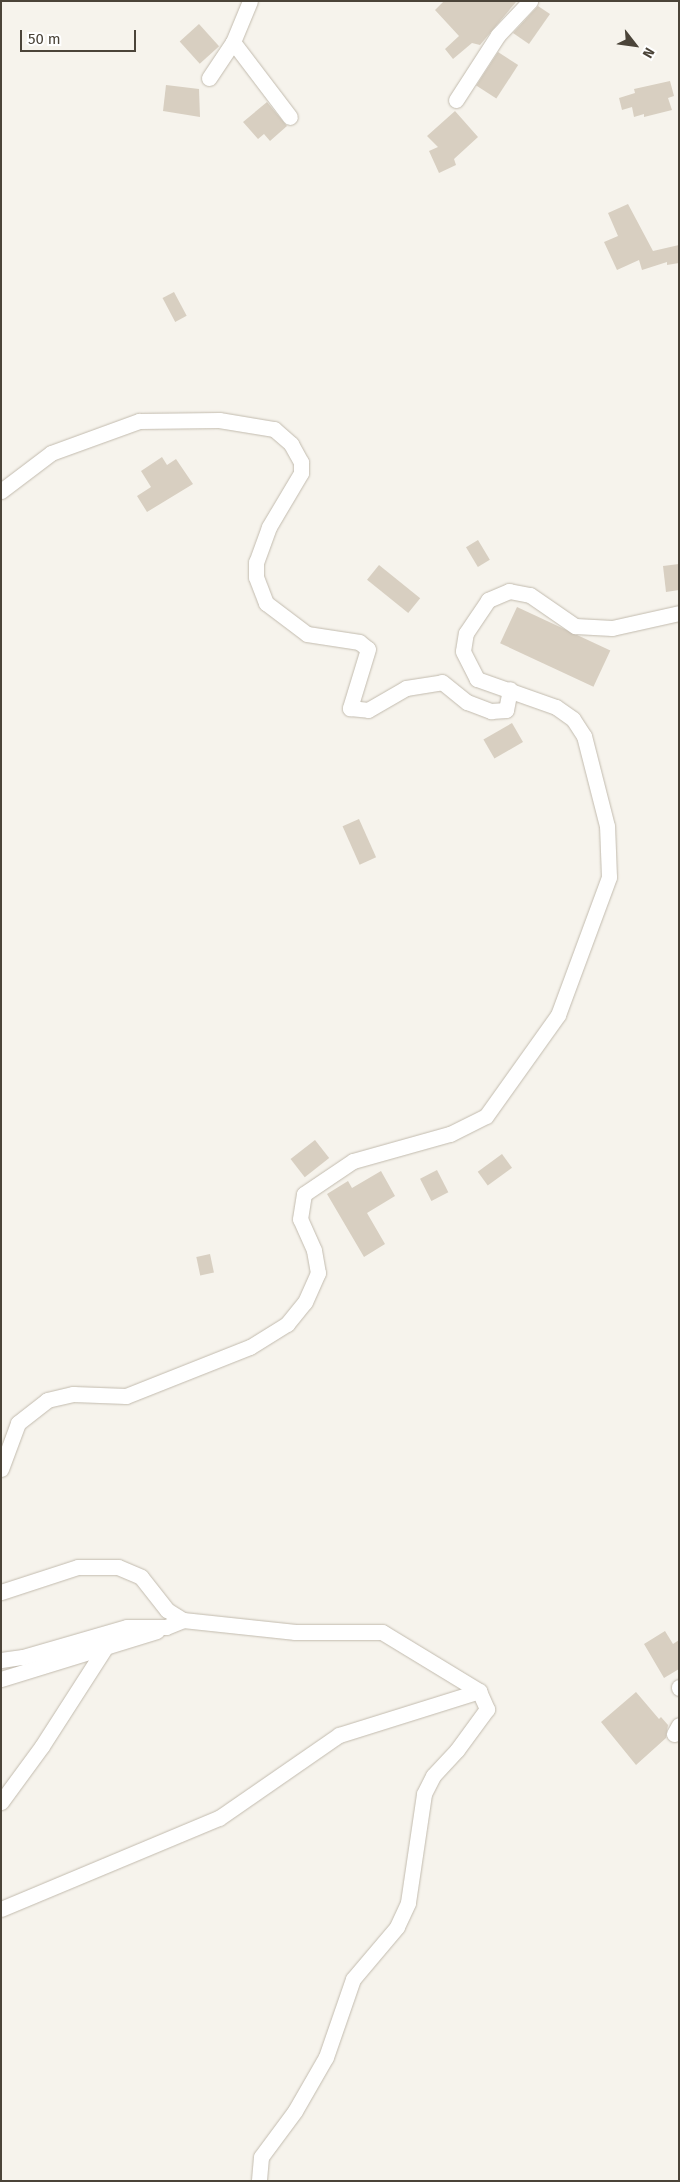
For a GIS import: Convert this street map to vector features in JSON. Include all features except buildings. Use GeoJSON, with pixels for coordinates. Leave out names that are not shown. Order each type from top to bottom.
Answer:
{"type":"FeatureCollection","features":[{"type":"Feature","properties":{"kind":"street"},"geometry":{"type":"LineString","coordinates":[[209,78],[233,42],[250,1]]}},
{"type":"Feature","properties":{"kind":"street"},"geometry":{"type":"LineString","coordinates":[[456,100],[498,35],[530,1]]}},
{"type":"Feature","properties":{"kind":"street"},"geometry":{"type":"LineString","coordinates":[[233,42],[290,117]]}},
{"type":"Feature","properties":{"kind":"street"},"geometry":{"type":"LineString","coordinates":[[1,492],[51,453],[138,421],[219,420],[274,429],[291,444],[301,462],[301,473],[269,528],[256,562],[256,577],[266,603],[307,634],[359,642],[368,649],[350,708],[368,710],[406,688],[442,682],[467,702],[491,711],[506,710],[510,688]]}},
{"type":"Feature","properties":{"kind":"street"},"geometry":{"type":"LineString","coordinates":[[1,1470],[18,1422],[47,1400],[72,1394],[126,1396],[250,1347],[287,1324],[304,1302],[318,1273],[314,1250],[300,1219],[304,1194],[352,1161],[450,1134],[486,1116],[558,1015],[609,877],[607,826],[584,736],[573,719],[556,707],[529,699],[510,688],[477,679],[463,651],[466,633],[488,600],[509,591],[530,595],[575,626],[612,628],[679,613]]}},
{"type":"Feature","properties":{"kind":"street"},"geometry":{"type":"LineString","coordinates":[[1,1592],[78,1567],[118,1567],[141,1577],[167,1610],[183,1620],[295,1632],[382,1632],[480,1691],[486,1709],[457,1750],[433,1776],[424,1794],[408,1904],[397,1927],[353,1979],[326,2057],[295,2111],[261,2157],[259,2181]]}},
{"type":"Feature","properties":{"kind":"street"},"geometry":{"type":"LineString","coordinates":[[1,1679],[108,1643],[141,1637],[183,1620]]}},
{"type":"Feature","properties":{"kind":"street"},"geometry":{"type":"LineString","coordinates":[[1,1660],[23,1657],[127,1627],[166,1627]]}},
{"type":"Feature","properties":{"kind":"street"},"geometry":{"type":"LineString","coordinates":[[1,1802],[42,1746],[108,1643]]}},
{"type":"Feature","properties":{"kind":"street"},"geometry":{"type":"LineString","coordinates":[[1,1909],[219,1818],[339,1735],[480,1691]]}}]}
